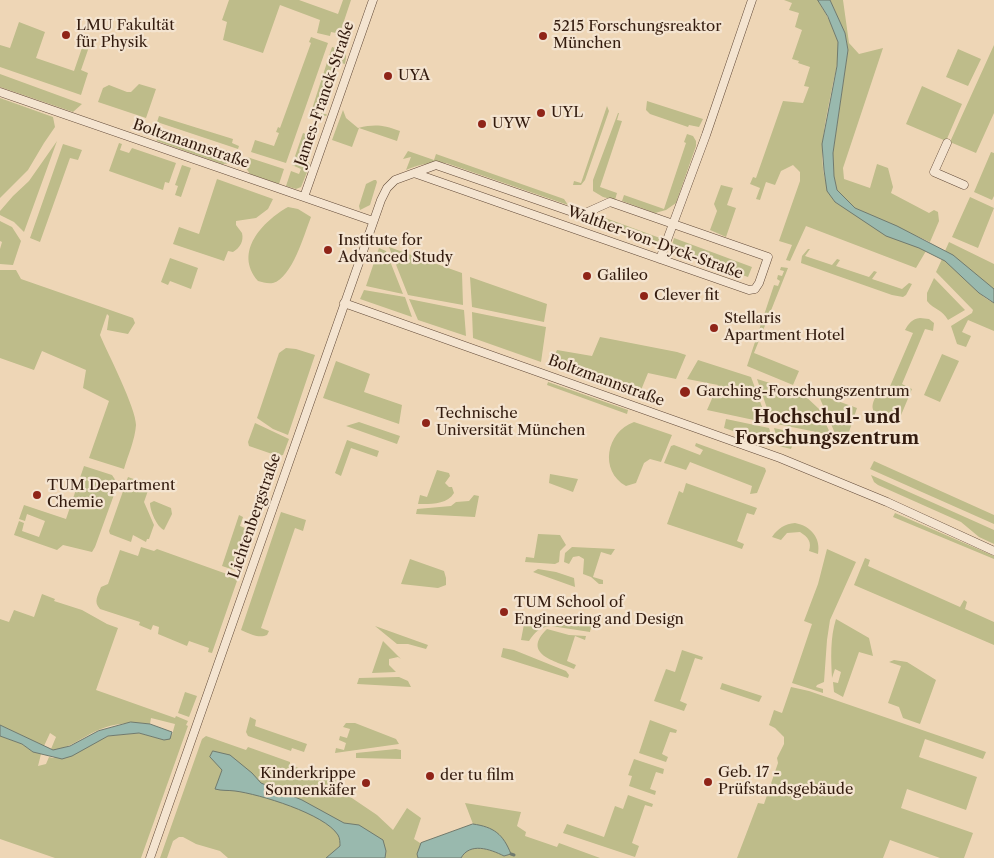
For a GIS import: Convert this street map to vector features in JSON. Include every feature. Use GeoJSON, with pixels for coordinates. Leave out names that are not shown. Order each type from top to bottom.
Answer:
{"type":"FeatureCollection","features":[{"type":"Feature","properties":{"kind":"street","name":"James-Franck-Straße"},"geometry":{"type":"LineString","coordinates":[[304,198],[373,0]]}},
{"type":"Feature","properties":{"kind":"street"},"geometry":{"type":"LineString","coordinates":[[660,259],[752,0]]}},
{"type":"Feature","properties":{"kind":"street","name":"Boltzmannstraße"},"geometry":{"type":"LineString","coordinates":[[0,92],[373,221]]}},
{"type":"Feature","properties":{"kind":"street"},"geometry":{"type":"LineString","coordinates":[[947,143],[934,172],[964,185]]}},
{"type":"Feature","properties":{"kind":"street","name":"Walther-von-Dyck-Straße"},"geometry":{"type":"LineString","coordinates":[[390,184],[401,178],[436,165],[581,215],[610,202],[768,257],[755,289],[741,289],[414,174]]}},
{"type":"Feature","properties":{"kind":"street","name":"Lichtenbergstraße"},"geometry":{"type":"LineString","coordinates":[[150,858],[373,221],[384,192],[390,184]]}},
{"type":"Feature","properties":{"kind":"street","name":"Boltzmannstraße"},"geometry":{"type":"LineString","coordinates":[[344,303],[780,458],[887,502],[994,551]]}},
{"type":"Feature","properties":{"kind":"shaded area"},"geometry":{"type":"Polygon","coordinates":[[[229,0],[299,0],[338,14],[343,0],[351,0],[340,33],[335,35],[336,33],[331,32],[330,36],[317,33],[320,20],[280,5],[263,53],[223,40],[227,22],[222,20],[229,0]]]}},
{"type":"Feature","properties":{"kind":"shaded area"},"geometry":{"type":"Polygon","coordinates":[[[784,0],[818,0],[838,42],[837,62],[824,128],[822,159],[828,188],[835,202],[926,251],[916,268],[806,226],[790,261],[786,260],[792,245],[779,241],[800,181],[800,172],[793,165],[781,171],[775,185],[766,182],[760,200],[756,199],[760,188],[750,184],[753,177],[756,178],[783,101],[803,103],[809,87],[804,86],[810,67],[792,59],[802,30],[795,27],[799,13],[789,10],[792,3],[784,0]]]}},
{"type":"Feature","properties":{"kind":"shaded area"},"geometry":{"type":"Polygon","coordinates":[[[830,0],[843,0],[849,43],[859,54],[883,48],[843,168],[844,179],[870,188],[877,164],[888,168],[893,187],[891,193],[929,213],[934,210],[938,212],[939,221],[930,242],[855,208],[837,190],[833,153],[848,50],[845,33],[830,0]]]}},
{"type":"Feature","properties":{"kind":"shaded area"},"geometry":{"type":"Polygon","coordinates":[[[19,22],[45,32],[36,58],[74,71],[84,42],[90,44],[81,70],[88,73],[81,95],[0,67],[0,45],[10,48],[19,22]]]}},
{"type":"Feature","properties":{"kind":"shaded area"},"geometry":{"type":"Polygon","coordinates":[[[311,37],[328,43],[286,163],[251,152],[255,140],[274,146],[279,133],[276,132],[278,127],[280,128],[311,43],[309,42],[311,37]]]}},
{"type":"Feature","properties":{"kind":"shaded area"},"geometry":{"type":"Polygon","coordinates":[[[994,45],[994,113],[976,153],[950,142],[994,45]]]}},
{"type":"Feature","properties":{"kind":"shaded area"},"geometry":{"type":"Polygon","coordinates":[[[332,47],[345,51],[346,58],[345,64],[337,62],[320,112],[328,115],[325,116],[311,112],[332,47]]]}},
{"type":"Feature","properties":{"kind":"shaded area"},"geometry":{"type":"Polygon","coordinates":[[[958,49],[981,59],[968,86],[946,77],[958,49]]]}},
{"type":"Feature","properties":{"kind":"shaded area"},"geometry":{"type":"Polygon","coordinates":[[[0,74],[82,104],[73,112],[0,87],[0,74]]]}},
{"type":"Feature","properties":{"kind":"shaded area"},"geometry":{"type":"Polygon","coordinates":[[[139,84],[156,89],[146,118],[98,102],[103,88],[109,85],[131,92],[139,84]]]}},
{"type":"Feature","properties":{"kind":"shaded area"},"geometry":{"type":"Polygon","coordinates":[[[922,86],[962,104],[946,141],[906,124],[922,86]]]}},
{"type":"Feature","properties":{"kind":"shaded area"},"geometry":{"type":"Polygon","coordinates":[[[0,98],[53,117],[55,127],[28,170],[0,198],[0,98]]]}},
{"type":"Feature","properties":{"kind":"shaded area"},"geometry":{"type":"Polygon","coordinates":[[[647,101],[703,119],[699,127],[689,125],[688,127],[650,114],[646,110],[647,101]]]}},
{"type":"Feature","properties":{"kind":"shaded area"},"geometry":{"type":"Polygon","coordinates":[[[607,106],[609,111],[585,180],[581,185],[573,185],[574,181],[581,183],[607,106]]]}},
{"type":"Feature","properties":{"kind":"shaded area"},"geometry":{"type":"Polygon","coordinates":[[[343,110],[346,118],[358,128],[379,126],[400,131],[397,141],[359,128],[352,147],[332,140],[343,110]]]}},
{"type":"Feature","properties":{"kind":"shaded area"},"geometry":{"type":"Polygon","coordinates":[[[618,113],[617,120],[622,121],[600,187],[617,193],[615,200],[603,197],[593,191],[593,180],[618,113]]]}},
{"type":"Feature","properties":{"kind":"shaded area"},"geometry":{"type":"Polygon","coordinates":[[[159,116],[233,139],[232,143],[239,146],[238,149],[157,122],[159,116]]]}},
{"type":"Feature","properties":{"kind":"shaded area"},"geometry":{"type":"Polygon","coordinates":[[[155,127],[237,154],[231,162],[222,164],[157,141],[155,127]]]}},
{"type":"Feature","properties":{"kind":"shaded area"},"geometry":{"type":"Polygon","coordinates":[[[303,133],[311,136],[303,158],[308,160],[310,165],[301,187],[296,189],[286,186],[291,171],[299,174],[301,169],[292,165],[303,133]]]}},
{"type":"Feature","properties":{"kind":"shaded area"},"geometry":{"type":"Polygon","coordinates":[[[687,134],[693,136],[696,146],[676,203],[666,210],[655,213],[622,201],[624,195],[664,209],[686,143],[684,142],[687,134]]]}},
{"type":"Feature","properties":{"kind":"shaded area"},"geometry":{"type":"Polygon","coordinates":[[[57,141],[24,232],[14,222],[0,215],[0,211],[29,181],[57,141]]]}},
{"type":"Feature","properties":{"kind":"shaded area"},"geometry":{"type":"Polygon","coordinates":[[[119,143],[122,144],[120,150],[129,153],[132,148],[176,163],[169,183],[165,182],[163,190],[109,171],[119,143]]]}},
{"type":"Feature","properties":{"kind":"shaded area"},"geometry":{"type":"Polygon","coordinates":[[[63,144],[82,150],[78,160],[70,158],[40,242],[30,238],[63,144]]]}},
{"type":"Feature","properties":{"kind":"shaded area"},"geometry":{"type":"Polygon","coordinates":[[[408,151],[434,160],[436,154],[564,199],[568,205],[446,163],[426,164],[406,170],[411,157],[403,159],[408,151]]]}},
{"type":"Feature","properties":{"kind":"shaded area"},"geometry":{"type":"Polygon","coordinates":[[[991,152],[994,153],[994,196],[992,200],[974,192],[991,152]]]}},
{"type":"Feature","properties":{"kind":"shaded area"},"geometry":{"type":"Polygon","coordinates":[[[247,157],[284,169],[279,184],[250,174],[246,168],[247,157]]]}},
{"type":"Feature","properties":{"kind":"shaded area"},"geometry":{"type":"Polygon","coordinates":[[[182,165],[191,168],[181,197],[175,195],[178,186],[175,185],[182,165]]]}},
{"type":"Feature","properties":{"kind":"shaded area"},"geometry":{"type":"Polygon","coordinates":[[[217,179],[273,199],[268,209],[256,218],[236,221],[236,225],[242,233],[242,241],[233,252],[228,251],[224,261],[173,244],[179,227],[199,234],[217,179]]]}},
{"type":"Feature","properties":{"kind":"shaded area"},"geometry":{"type":"Polygon","coordinates":[[[374,180],[377,182],[370,205],[360,210],[359,206],[366,184],[374,180]]]}},
{"type":"Feature","properties":{"kind":"shaded area"},"geometry":{"type":"Polygon","coordinates":[[[721,185],[733,188],[727,205],[736,208],[726,237],[710,230],[717,211],[714,204],[721,185]]]}},
{"type":"Feature","properties":{"kind":"shaded area"},"geometry":{"type":"Polygon","coordinates":[[[970,197],[994,208],[978,248],[952,237],[970,197]]]}},
{"type":"Feature","properties":{"kind":"shaded area"},"geometry":{"type":"Polygon","coordinates":[[[288,207],[298,209],[311,217],[301,244],[292,265],[280,279],[273,283],[258,281],[251,270],[249,259],[254,238],[269,220],[288,207]]]}},
{"type":"Feature","properties":{"kind":"shaded area"},"geometry":{"type":"Polygon","coordinates":[[[600,216],[660,238],[658,243],[597,221],[600,216]]]}},
{"type":"Feature","properties":{"kind":"shaded area"},"geometry":{"type":"Polygon","coordinates":[[[0,221],[12,227],[21,241],[13,265],[0,264],[2,242],[0,241],[0,221]]]}},
{"type":"Feature","properties":{"kind":"shaded area"},"geometry":{"type":"Polygon","coordinates":[[[674,238],[752,267],[748,277],[687,256],[689,251],[672,245],[674,238]]]}},
{"type":"Feature","properties":{"kind":"shaded area"},"geometry":{"type":"Polygon","coordinates":[[[949,242],[994,264],[994,289],[945,251],[949,242]]]}},
{"type":"Feature","properties":{"kind":"shaded area"},"geometry":{"type":"Polygon","coordinates":[[[389,247],[462,273],[463,305],[408,295],[389,247]]]}},
{"type":"Feature","properties":{"kind":"shaded area"},"geometry":{"type":"Polygon","coordinates":[[[379,248],[386,251],[403,294],[366,286],[379,248]]]}},
{"type":"Feature","properties":{"kind":"shaded area"},"geometry":{"type":"Polygon","coordinates":[[[810,249],[805,256],[832,265],[837,259],[840,260],[836,266],[869,277],[874,271],[877,272],[872,279],[902,289],[909,283],[912,284],[903,297],[892,295],[801,263],[802,256],[810,249]]]}},
{"type":"Feature","properties":{"kind":"shaded area"},"geometry":{"type":"Polygon","coordinates":[[[170,258],[198,268],[191,289],[170,281],[168,285],[161,282],[170,258]]]}},
{"type":"Feature","properties":{"kind":"shaded area"},"geometry":{"type":"Polygon","coordinates":[[[942,259],[994,303],[994,331],[968,320],[962,332],[971,336],[966,347],[957,344],[951,326],[972,313],[973,310],[936,272],[942,259]]]}},
{"type":"Feature","properties":{"kind":"shaded area"},"geometry":{"type":"Polygon","coordinates":[[[781,267],[788,268],[754,353],[799,371],[793,385],[747,366],[774,285],[778,286],[780,281],[777,279],[778,275],[782,276],[784,271],[780,270],[781,267]]]}},
{"type":"Feature","properties":{"kind":"shaded area"},"geometry":{"type":"Polygon","coordinates":[[[0,270],[16,270],[21,279],[133,318],[135,323],[128,334],[107,330],[109,316],[107,314],[100,335],[127,394],[135,417],[134,436],[124,469],[89,458],[109,401],[83,388],[86,370],[42,351],[34,370],[0,358],[0,270]]]}},
{"type":"Feature","properties":{"kind":"shaded area"},"geometry":{"type":"Polygon","coordinates":[[[470,277],[547,304],[544,322],[472,307],[470,277]]]}},
{"type":"Feature","properties":{"kind":"shaded area"},"geometry":{"type":"Polygon","coordinates":[[[934,278],[965,310],[948,320],[927,301],[927,293],[934,278]]]}},
{"type":"Feature","properties":{"kind":"shaded area"},"geometry":{"type":"Polygon","coordinates":[[[364,290],[405,297],[412,317],[360,299],[364,290]]]}},
{"type":"Feature","properties":{"kind":"shaded area"},"geometry":{"type":"Polygon","coordinates":[[[409,299],[464,310],[466,336],[418,320],[409,299]]]}},
{"type":"Feature","properties":{"kind":"shaded area"},"geometry":{"type":"Polygon","coordinates":[[[472,312],[546,327],[541,362],[473,338],[472,312]]]}},
{"type":"Feature","properties":{"kind":"shaded area"},"geometry":{"type":"Polygon","coordinates":[[[920,318],[929,319],[934,323],[933,331],[925,329],[902,384],[912,389],[899,420],[893,421],[875,412],[873,409],[874,401],[880,388],[888,391],[913,333],[905,330],[911,322],[920,318]]]}},
{"type":"Feature","properties":{"kind":"shaded area"},"geometry":{"type":"Polygon","coordinates":[[[600,337],[686,355],[676,379],[648,373],[639,395],[550,365],[557,350],[592,356],[600,337]]]}},
{"type":"Feature","properties":{"kind":"shaded area"},"geometry":{"type":"Polygon","coordinates":[[[286,348],[315,355],[288,435],[273,429],[257,418],[279,353],[286,348]]]}},
{"type":"Feature","properties":{"kind":"shaded area"},"geometry":{"type":"Polygon","coordinates":[[[942,354],[959,361],[940,402],[924,395],[942,354]]]}},
{"type":"Feature","properties":{"kind":"shaded area"},"geometry":{"type":"Polygon","coordinates":[[[698,360],[751,377],[768,423],[707,410],[718,385],[687,379],[698,360]]]}},
{"type":"Feature","properties":{"kind":"shaded area"},"geometry":{"type":"Polygon","coordinates":[[[336,361],[370,374],[364,392],[402,405],[399,424],[323,398],[336,361]]]}},
{"type":"Feature","properties":{"kind":"shaded area"},"geometry":{"type":"Polygon","coordinates":[[[757,379],[802,393],[819,409],[831,435],[772,423],[757,379]]]}},
{"type":"Feature","properties":{"kind":"shaded area"},"geometry":{"type":"Polygon","coordinates":[[[548,382],[628,410],[627,414],[547,385],[548,382]]]}},
{"type":"Feature","properties":{"kind":"shaded area"},"geometry":{"type":"Polygon","coordinates":[[[818,394],[857,408],[846,441],[837,438],[818,394]]]}},
{"type":"Feature","properties":{"kind":"shaded area"},"geometry":{"type":"Polygon","coordinates":[[[726,419],[769,428],[774,444],[724,428],[726,419]]]}},
{"type":"Feature","properties":{"kind":"shaded area"},"geometry":{"type":"Polygon","coordinates":[[[359,422],[400,436],[397,444],[346,426],[359,422]]]}},
{"type":"Feature","properties":{"kind":"shaded area"},"geometry":{"type":"Polygon","coordinates":[[[634,422],[672,435],[661,462],[650,459],[644,463],[636,483],[626,486],[617,479],[612,471],[609,462],[609,452],[617,434],[634,422]]]}},
{"type":"Feature","properties":{"kind":"shaded area"},"geometry":{"type":"Polygon","coordinates":[[[255,423],[289,439],[283,455],[278,456],[249,446],[248,442],[255,423]]]}},
{"type":"Feature","properties":{"kind":"shaded area"},"geometry":{"type":"Polygon","coordinates":[[[774,428],[797,433],[791,449],[779,446],[774,428]]]}},
{"type":"Feature","properties":{"kind":"shaded area"},"geometry":{"type":"Polygon","coordinates":[[[347,440],[379,451],[377,457],[351,448],[341,476],[335,473],[347,440]]]}},
{"type":"Feature","properties":{"kind":"shaded area"},"geometry":{"type":"Polygon","coordinates":[[[696,443],[765,468],[766,471],[757,493],[750,494],[752,486],[690,462],[686,470],[664,463],[671,446],[674,445],[700,455],[703,450],[695,446],[696,443]]]}},
{"type":"Feature","properties":{"kind":"shaded area"},"geometry":{"type":"Polygon","coordinates":[[[874,461],[994,515],[994,524],[870,469],[874,461]]]}},
{"type":"Feature","properties":{"kind":"shaded area"},"geometry":{"type":"Polygon","coordinates":[[[84,466],[112,475],[116,481],[115,492],[92,552],[63,545],[57,550],[14,535],[19,521],[24,523],[22,531],[39,537],[45,521],[27,514],[25,521],[19,519],[24,505],[66,519],[84,466]]]}},
{"type":"Feature","properties":{"kind":"shaded area"},"geometry":{"type":"Polygon","coordinates":[[[437,470],[449,473],[450,476],[445,483],[452,487],[454,493],[443,502],[418,504],[420,495],[427,497],[437,470]]]}},
{"type":"Feature","properties":{"kind":"shaded area"},"geometry":{"type":"Polygon","coordinates":[[[550,474],[578,479],[573,492],[549,483],[550,474]]]}},
{"type":"Feature","properties":{"kind":"shaded area"},"geometry":{"type":"Polygon","coordinates":[[[871,475],[994,530],[994,544],[979,537],[961,522],[878,485],[874,482],[871,475]]]}},
{"type":"Feature","properties":{"kind":"shaded area"},"geometry":{"type":"Polygon","coordinates":[[[128,477],[150,485],[144,502],[154,525],[146,542],[133,535],[131,542],[110,534],[109,531],[128,477]]]}},
{"type":"Feature","properties":{"kind":"shaded area"},"geometry":{"type":"Polygon","coordinates":[[[686,483],[757,508],[754,515],[747,513],[737,541],[744,544],[742,549],[667,524],[679,491],[683,493],[686,483]]]}},
{"type":"Feature","properties":{"kind":"shaded area"},"geometry":{"type":"Polygon","coordinates":[[[474,495],[479,496],[475,517],[416,514],[417,509],[451,506],[456,502],[469,501],[474,495]]]}},
{"type":"Feature","properties":{"kind":"shaded area"},"geometry":{"type":"Polygon","coordinates":[[[154,501],[171,508],[172,514],[164,530],[156,522],[150,506],[150,503],[154,501]]]}},
{"type":"Feature","properties":{"kind":"shaded area"},"geometry":{"type":"Polygon","coordinates":[[[281,512],[306,520],[303,531],[295,528],[261,628],[269,631],[267,635],[257,636],[241,630],[281,512]]]}},
{"type":"Feature","properties":{"kind":"shaded area"},"geometry":{"type":"Polygon","coordinates":[[[895,513],[994,556],[994,559],[893,517],[895,513]]]}},
{"type":"Feature","properties":{"kind":"shaded area"},"geometry":{"type":"Polygon","coordinates":[[[239,515],[243,517],[240,526],[250,530],[253,520],[257,522],[240,572],[222,566],[239,515]]]}},
{"type":"Feature","properties":{"kind":"shaded area"},"geometry":{"type":"Polygon","coordinates":[[[795,523],[806,527],[814,534],[819,548],[818,554],[809,551],[809,540],[800,532],[787,533],[781,540],[772,537],[782,527],[795,523]]]}},
{"type":"Feature","properties":{"kind":"shaded area"},"geometry":{"type":"Polygon","coordinates":[[[538,534],[560,535],[566,545],[560,551],[559,562],[555,564],[525,562],[526,557],[534,558],[538,534]]]}},
{"type":"Feature","properties":{"kind":"shaded area"},"geometry":{"type":"Polygon","coordinates":[[[141,547],[154,551],[157,549],[238,578],[212,653],[208,652],[209,648],[189,641],[187,646],[158,634],[159,627],[153,625],[151,630],[139,625],[140,622],[100,609],[96,601],[97,598],[101,587],[108,584],[120,550],[138,556],[141,547]]]}},
{"type":"Feature","properties":{"kind":"shaded area"},"geometry":{"type":"Polygon","coordinates":[[[572,547],[615,549],[611,555],[601,552],[593,577],[603,580],[603,584],[599,584],[591,577],[583,574],[584,559],[579,556],[573,557],[569,564],[564,562],[565,553],[572,547]]]}},
{"type":"Feature","properties":{"kind":"shaded area"},"geometry":{"type":"Polygon","coordinates":[[[827,549],[856,562],[830,620],[824,682],[816,687],[823,689],[823,693],[792,683],[812,624],[804,621],[818,584],[827,549]]]}},
{"type":"Feature","properties":{"kind":"shaded area"},"geometry":{"type":"Polygon","coordinates":[[[865,558],[870,560],[868,566],[960,607],[964,600],[967,602],[965,609],[994,622],[994,645],[854,585],[865,558]]]}},
{"type":"Feature","properties":{"kind":"shaded area"},"geometry":{"type":"Polygon","coordinates":[[[410,559],[444,571],[446,585],[438,588],[401,584],[410,559]]]}},
{"type":"Feature","properties":{"kind":"shaded area"},"geometry":{"type":"Polygon","coordinates":[[[538,569],[574,578],[575,587],[533,572],[538,569]]]}},
{"type":"Feature","properties":{"kind":"shaded area"},"geometry":{"type":"Polygon","coordinates":[[[42,594],[55,599],[54,601],[82,610],[118,628],[96,690],[188,721],[186,725],[188,726],[141,858],[55,858],[0,839],[0,736],[22,744],[33,752],[41,754],[38,766],[46,764],[49,757],[53,758],[90,745],[108,736],[139,733],[164,740],[172,735],[175,724],[151,718],[150,724],[130,723],[116,725],[103,728],[65,747],[53,750],[51,749],[56,737],[50,733],[44,746],[0,725],[0,619],[9,622],[14,610],[34,617],[42,594]]]}},
{"type":"Feature","properties":{"kind":"shaded area"},"geometry":{"type":"Polygon","coordinates":[[[525,619],[592,623],[590,632],[551,626],[544,628],[529,641],[521,640],[525,619]]]}},
{"type":"Feature","properties":{"kind":"shaded area"},"geometry":{"type":"Polygon","coordinates":[[[836,619],[869,638],[873,656],[859,652],[843,697],[834,692],[833,682],[838,683],[841,672],[835,669],[832,678],[832,641],[836,619]]]}},
{"type":"Feature","properties":{"kind":"shaded area"},"geometry":{"type":"Polygon","coordinates":[[[375,626],[428,645],[426,649],[408,644],[397,644],[375,626]]]}},
{"type":"Feature","properties":{"kind":"shaded area"},"geometry":{"type":"Polygon","coordinates":[[[547,629],[569,635],[586,636],[585,640],[575,636],[567,661],[576,665],[574,669],[550,659],[539,651],[540,638],[547,629]]]}},
{"type":"Feature","properties":{"kind":"shaded area"},"geometry":{"type":"Polygon","coordinates":[[[383,641],[401,659],[398,657],[389,659],[389,665],[396,672],[372,673],[383,641]]]}},
{"type":"Feature","properties":{"kind":"shaded area"},"geometry":{"type":"Polygon","coordinates":[[[503,648],[514,650],[566,671],[569,675],[568,678],[501,657],[503,648]]]}},
{"type":"Feature","properties":{"kind":"shaded area"},"geometry":{"type":"Polygon","coordinates":[[[682,650],[703,657],[702,660],[695,658],[680,701],[687,704],[684,711],[654,701],[666,669],[675,672],[682,650]]]}},
{"type":"Feature","properties":{"kind":"shaded area"},"geometry":{"type":"Polygon","coordinates":[[[894,660],[907,662],[936,680],[920,724],[903,718],[899,707],[888,703],[901,666],[889,662],[894,660]]]}},
{"type":"Feature","properties":{"kind":"shaded area"},"geometry":{"type":"Polygon","coordinates":[[[399,677],[408,681],[411,687],[357,684],[359,678],[399,677]]]}},
{"type":"Feature","properties":{"kind":"shaded area"},"geometry":{"type":"Polygon","coordinates":[[[722,683],[762,696],[759,702],[720,689],[722,683]]]}},
{"type":"Feature","properties":{"kind":"shaded area"},"geometry":{"type":"Polygon","coordinates":[[[791,687],[809,691],[986,752],[983,759],[925,739],[919,757],[977,777],[966,810],[907,789],[901,808],[973,833],[964,858],[940,858],[890,840],[883,858],[737,858],[758,803],[764,804],[778,763],[777,758],[784,744],[784,737],[769,725],[774,710],[782,713],[791,687]]]}},
{"type":"Feature","properties":{"kind":"shaded area"},"geometry":{"type":"Polygon","coordinates":[[[185,692],[197,696],[189,717],[178,713],[185,692]]]}},
{"type":"Feature","properties":{"kind":"shaded area"},"geometry":{"type":"Polygon","coordinates":[[[250,717],[256,720],[255,726],[307,744],[304,752],[292,748],[291,751],[248,736],[246,732],[250,717]]]}},
{"type":"Feature","properties":{"kind":"shaded area"},"geometry":{"type":"Polygon","coordinates":[[[650,720],[677,730],[676,733],[670,732],[662,754],[668,757],[666,762],[639,753],[650,720]]]}},
{"type":"Feature","properties":{"kind":"shaded area"},"geometry":{"type":"Polygon","coordinates":[[[346,723],[355,723],[396,739],[399,744],[335,753],[336,748],[344,750],[346,743],[339,740],[340,736],[347,738],[350,729],[343,727],[346,723]]]}},
{"type":"Feature","properties":{"kind":"shaded area"},"geometry":{"type":"Polygon","coordinates":[[[206,736],[246,750],[248,747],[322,776],[331,771],[343,792],[377,815],[393,830],[407,808],[421,818],[414,839],[420,843],[473,824],[465,803],[521,812],[517,826],[526,832],[525,836],[557,847],[559,843],[600,858],[228,858],[220,851],[179,837],[173,841],[167,858],[160,858],[202,739],[206,736]]]}},
{"type":"Feature","properties":{"kind":"shaded area"},"geometry":{"type":"Polygon","coordinates":[[[401,750],[401,759],[356,758],[356,753],[401,750]]]}},
{"type":"Feature","properties":{"kind":"shaded area"},"geometry":{"type":"Polygon","coordinates":[[[634,759],[664,769],[663,774],[656,772],[650,789],[656,791],[655,795],[629,786],[632,776],[628,775],[634,759]]]}},
{"type":"Feature","properties":{"kind":"shaded area"},"geometry":{"type":"Polygon","coordinates":[[[628,795],[653,804],[652,807],[645,805],[632,843],[639,846],[635,857],[563,833],[567,824],[604,837],[615,806],[623,809],[628,795]]]}},
{"type":"Feature","properties":{"kind":"water"},"geometry":{"type":"Polygon","coordinates":[[[818,0],[830,0],[845,33],[848,50],[833,153],[837,190],[855,208],[897,226],[953,255],[994,289],[994,303],[979,293],[945,261],[919,248],[886,236],[835,202],[827,191],[822,144],[837,66],[838,42],[828,17],[818,0]]]}},
{"type":"Feature","properties":{"kind":"water"},"geometry":{"type":"Polygon","coordinates":[[[131,722],[150,724],[172,732],[170,739],[164,740],[139,733],[108,736],[72,756],[62,759],[33,752],[22,744],[0,736],[0,725],[53,750],[70,746],[98,731],[131,722]]]}},
{"type":"Feature","properties":{"kind":"water"},"geometry":{"type":"Polygon","coordinates":[[[213,751],[230,755],[261,783],[302,800],[344,823],[359,825],[383,840],[386,851],[385,858],[326,858],[340,846],[340,839],[331,827],[320,820],[291,806],[259,796],[215,789],[222,770],[210,757],[213,751]]]}},
{"type":"Feature","properties":{"kind":"water"},"geometry":{"type":"Polygon","coordinates":[[[473,824],[487,827],[497,833],[505,841],[511,854],[504,856],[487,849],[475,848],[465,853],[461,858],[418,858],[417,854],[421,843],[473,824]]]}},
{"type":"Feature","properties":{"kind":"place","name":"LMU Fakultät für Physik"},"geometry":{"type":"Point","coordinates":[66,35]}},
{"type":"Feature","properties":{"kind":"place","name":"5215 Forschungsreaktor München"},"geometry":{"type":"Point","coordinates":[543,36]}},
{"type":"Feature","properties":{"kind":"place","name":"UYA"},"geometry":{"type":"Point","coordinates":[388,76]}},
{"type":"Feature","properties":{"kind":"place","name":"UYL"},"geometry":{"type":"Point","coordinates":[541,113]}},
{"type":"Feature","properties":{"kind":"place","name":"UYW"},"geometry":{"type":"Point","coordinates":[482,124]}},
{"type":"Feature","properties":{"kind":"place","name":"Institute for Advanced Study"},"geometry":{"type":"Point","coordinates":[328,250]}},
{"type":"Feature","properties":{"kind":"place","name":"Galileo"},"geometry":{"type":"Point","coordinates":[587,276]}},
{"type":"Feature","properties":{"kind":"place","name":"Clever fit"},"geometry":{"type":"Point","coordinates":[644,296]}},
{"type":"Feature","properties":{"kind":"place","name":"Stellaris Apartment Hotel"},"geometry":{"type":"Point","coordinates":[714,328]}},
{"type":"Feature","properties":{"kind":"place","name":"Garching-Forschungszentrum"},"geometry":{"type":"Point","coordinates":[685,392]}},
{"type":"Feature","properties":{"kind":"place","name":"Technische Universität München"},"geometry":{"type":"Point","coordinates":[426,423]}},
{"type":"Feature","properties":{"kind":"place","name":"TUM Department Chemie"},"geometry":{"type":"Point","coordinates":[37,495]}},
{"type":"Feature","properties":{"kind":"place","name":"TUM School of Engineering and Design"},"geometry":{"type":"Point","coordinates":[504,612]}},
{"type":"Feature","properties":{"kind":"place","name":"der tu film"},"geometry":{"type":"Point","coordinates":[430,776]}},
{"type":"Feature","properties":{"kind":"place","name":"Geb. 17 - Prüfstandsgebäude"},"geometry":{"type":"Point","coordinates":[708,782]}},
{"type":"Feature","properties":{"kind":"place","name":"Kinderkrippe Sonnenkäfer"},"geometry":{"type":"Point","coordinates":[366,783]}},
{"type":"Feature","properties":{"kind":"district","name":"Hochschul- und Forschungszentrum"},"geometry":{"type":"Point","coordinates":[827,428]}}]}
